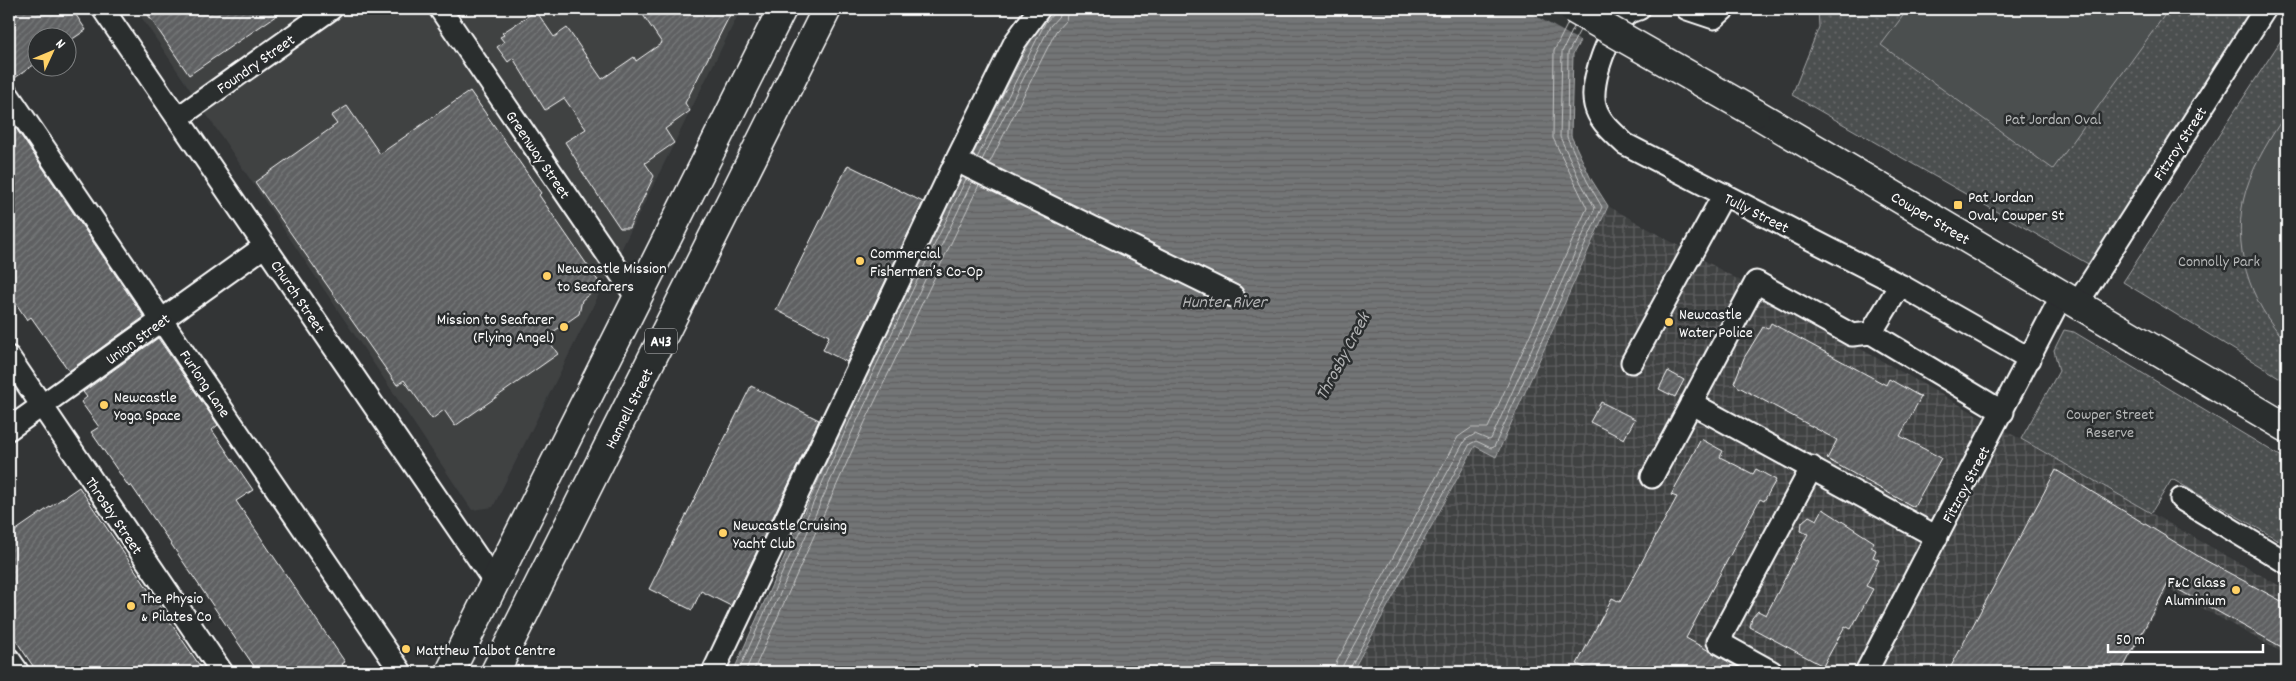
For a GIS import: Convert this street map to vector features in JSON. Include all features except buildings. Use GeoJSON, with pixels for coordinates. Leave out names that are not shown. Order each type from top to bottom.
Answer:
{"type":"FeatureCollection","features":[{"type":"Feature","properties":{"kind":"main road","name":"A43"},"geometry":{"type":"LineString","coordinates":[[450,672],[782,9]]}},
{"type":"Feature","properties":{"kind":"main road","name":"Hannell Street"},"geometry":{"type":"LineString","coordinates":[[495,672],[827,9]]}},
{"type":"Feature","properties":{"kind":"main road","name":"Cowper Street"},"geometry":{"type":"LineString","coordinates":[[1573,9],[1755,113],[2287,428]]}},
{"type":"Feature","properties":{"kind":"street","name":"Church Street"},"geometry":{"type":"LineString","coordinates":[[103,9],[179,117],[264,246],[495,583]]}},
{"type":"Feature","properties":{"kind":"street","name":"Foundry Street"},"geometry":{"type":"LineString","coordinates":[[179,117],[331,9]]}},
{"type":"Feature","properties":{"kind":"street","name":"Greenway Street"},"geometry":{"type":"LineString","coordinates":[[440,9],[637,298]]}},
{"type":"Feature","properties":{"kind":"street"},"geometry":{"type":"LineString","coordinates":[[714,672],[956,161],[1015,42],[1039,9]]}},
{"type":"Feature","properties":{"kind":"street","name":"Tully Street"},"geometry":{"type":"LineString","coordinates":[[1639,9],[1628,14],[1618,26],[1598,66],[1594,85],[1595,105],[1603,123],[1625,144],[1900,285],[2030,359]]}},
{"type":"Feature","properties":{"kind":"street"},"geometry":{"type":"LineString","coordinates":[[1687,9],[1714,18],[1724,9]]}},
{"type":"Feature","properties":{"kind":"street","name":"Fitzroy Street"},"geometry":{"type":"LineString","coordinates":[[1866,672],[2030,359],[2265,9]]}},
{"type":"Feature","properties":{"kind":"street","name":"Furlong Lane"},"geometry":{"type":"LineString","coordinates":[[9,96],[401,672]]}},
{"type":"Feature","properties":{"kind":"street"},"geometry":{"type":"LineString","coordinates":[[967,166],[1233,296]]}},
{"type":"Feature","properties":{"kind":"street"},"geometry":{"type":"LineString","coordinates":[[1632,362],[1724,194]]}},
{"type":"Feature","properties":{"kind":"street","name":"Union Street"},"geometry":{"type":"LineString","coordinates":[[9,429],[264,246]]}},
{"type":"Feature","properties":{"kind":"street"},"geometry":{"type":"LineString","coordinates":[[1652,477],[1756,282],[1852,335],[1871,333],[2003,412]]}},
{"type":"Feature","properties":{"kind":"street"},"geometry":{"type":"LineString","coordinates":[[1871,333],[1900,285]]}},
{"type":"Feature","properties":{"kind":"street","name":"Throsby Street"},"geometry":{"type":"LineString","coordinates":[[9,357],[222,672]]}},
{"type":"Feature","properties":{"kind":"street"},"geometry":{"type":"LineString","coordinates":[[1691,403],[1812,467],[1937,537]]}},
{"type":"Feature","properties":{"kind":"street"},"geometry":{"type":"LineString","coordinates":[[1772,672],[1718,642],[1812,467]]}},
{"type":"Feature","properties":{"kind":"street"},"geometry":{"type":"LineString","coordinates":[[2181,499],[2287,563]]}},
{"type":"Feature","properties":{"kind":"street"},"geometry":{"type":"LineString","coordinates":[[9,659],[18,672]]}},
{"type":"Feature","properties":{"kind":"shaded area"},"geometry":{"type":"Polygon","coordinates":[[[136,9],[741,9],[493,507],[472,510],[136,9]]]}},
{"type":"Feature","properties":{"kind":"shaded area"},"geometry":{"type":"Polygon","coordinates":[[[1608,206],[2287,590],[2287,655],[2168,589],[2122,672],[1352,672],[1475,445],[1496,456],[1608,206]]]}},
{"type":"Feature","properties":{"kind":"green space","name":"Pat Jordan Oval"},"geometry":{"type":"Polygon","coordinates":[[[1818,9],[2253,9],[2090,265],[1792,95],[1819,27],[1818,9]]]}},
{"type":"Feature","properties":{"kind":"green space"},"geometry":{"type":"Polygon","coordinates":[[[1908,9],[2169,9],[2053,169],[1881,45],[1908,9]]]}},
{"type":"Feature","properties":{"kind":"green space","name":"Connolly Park"},"geometry":{"type":"Polygon","coordinates":[[[2287,31],[2287,382],[2123,282],[2287,31]]]}},
{"type":"Feature","properties":{"kind":"green space"},"geometry":{"type":"Polygon","coordinates":[[[2287,112],[2287,342],[2262,309],[2253,291],[2246,271],[2240,231],[2242,210],[2250,179],[2264,150],[2287,112]]]}},
{"type":"Feature","properties":{"kind":"green space","name":"Cowper Street Reserve"},"geometry":{"type":"Polygon","coordinates":[[[2064,330],[2074,332],[2287,460],[2287,545],[2172,479],[2151,513],[2021,439],[2059,371],[2054,350],[2064,330]]]}},
{"type":"Feature","properties":{"kind":"water","name":"Hunter River"},"geometry":{"type":"Polygon","coordinates":[[[1051,9],[1597,9],[1573,54],[1571,136],[1591,179],[1608,206],[1496,457],[1475,446],[1352,672],[733,672],[848,414],[967,166],[1041,20],[1051,9]]]}},
{"type":"Feature","properties":{"kind":"pier"},"geometry":{"type":"Polygon","coordinates":[[[1523,9],[1599,9],[1582,42],[1523,9]]]}},
{"type":"Feature","properties":{"kind":"place","name":"Pat Jordan Oval, Cowper St"},"geometry":{"type":"Point","coordinates":[1958,205]}},
{"type":"Feature","properties":{"kind":"place","name":"Commercial Fishermen’s Co-Op"},"geometry":{"type":"Point","coordinates":[860,261]}},
{"type":"Feature","properties":{"kind":"place","name":"Newcastle Mission to Seafarers"},"geometry":{"type":"Point","coordinates":[547,276]}},
{"type":"Feature","properties":{"kind":"place","name":"Newcastle Water Police"},"geometry":{"type":"Point","coordinates":[1669,322]}},
{"type":"Feature","properties":{"kind":"place","name":"Mission to Seafarer (Flying Angel)"},"geometry":{"type":"Point","coordinates":[564,327]}},
{"type":"Feature","properties":{"kind":"place","name":"Newcastle Yoga Space"},"geometry":{"type":"Point","coordinates":[104,405]}},
{"type":"Feature","properties":{"kind":"place","name":"Newcastle Cruising Yacht Club"},"geometry":{"type":"Point","coordinates":[723,533]}},
{"type":"Feature","properties":{"kind":"place","name":"F&C Glass Aluminium"},"geometry":{"type":"Point","coordinates":[2236,590]}},
{"type":"Feature","properties":{"kind":"place","name":"The Physio & Pilates Co"},"geometry":{"type":"Point","coordinates":[131,606]}},
{"type":"Feature","properties":{"kind":"place","name":"Matthew Talbot Centre"},"geometry":{"type":"Point","coordinates":[406,649]}},
{"type":"Feature","properties":{"kind":"water label","name":"Throsby Creek"},"geometry":{"type":"Point","coordinates":[1342,356]}}]}
